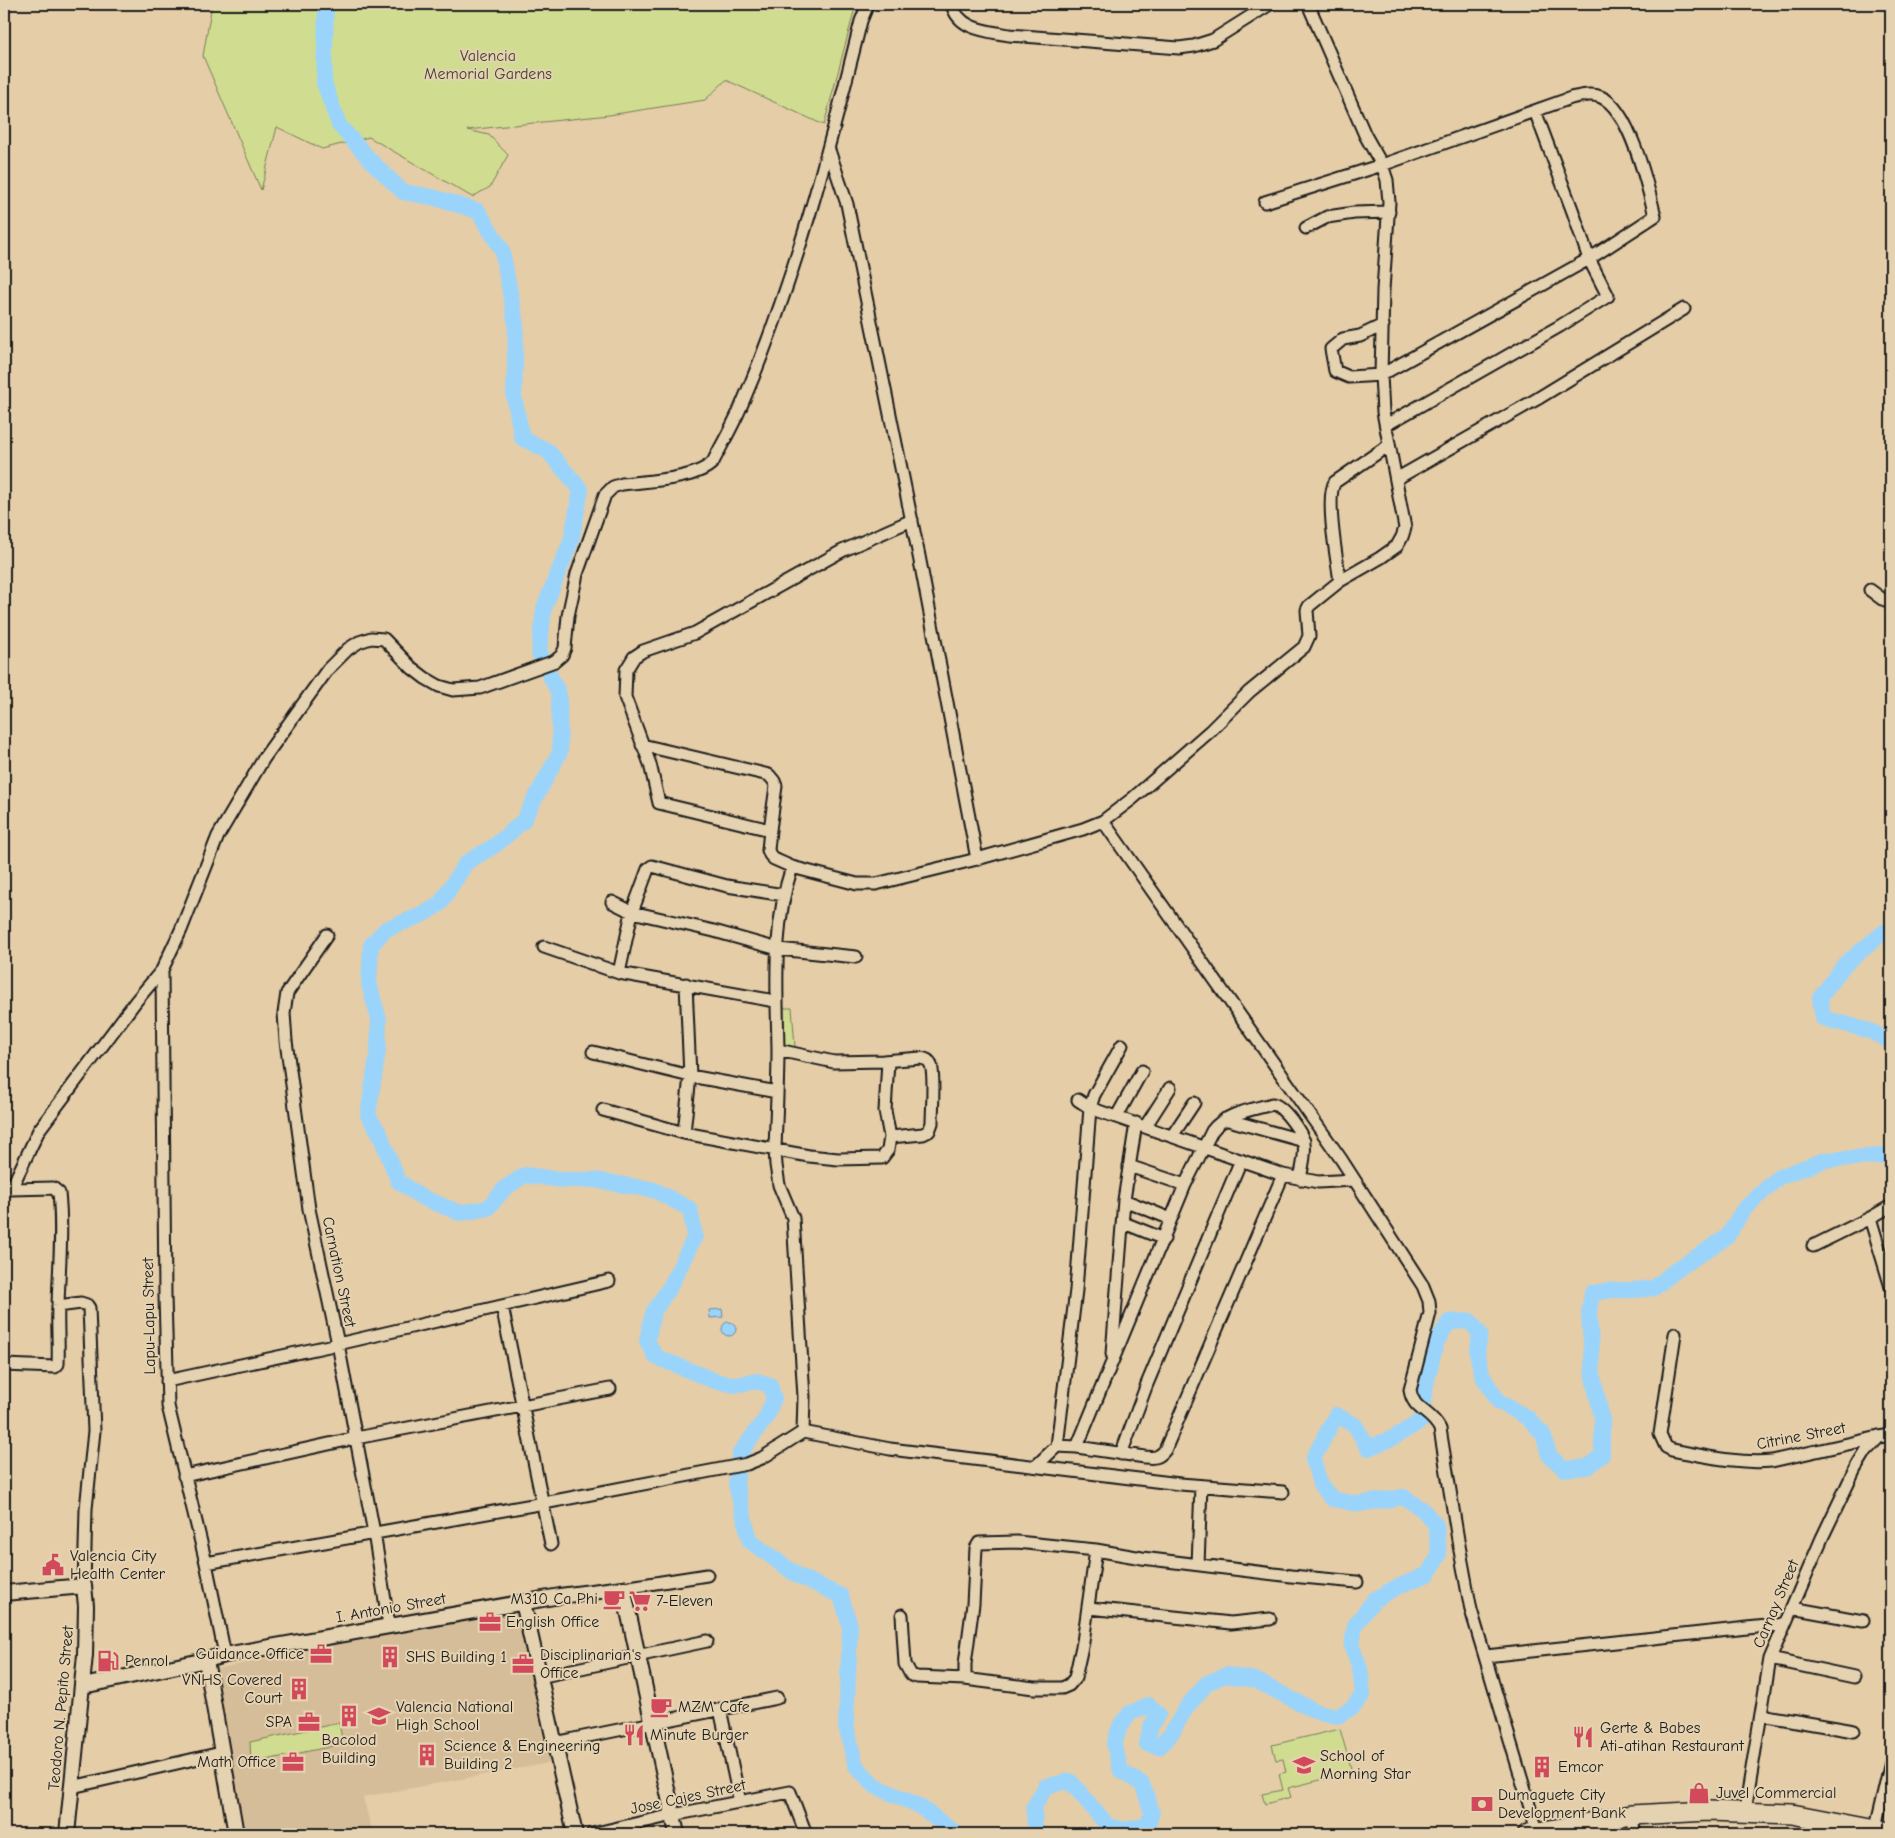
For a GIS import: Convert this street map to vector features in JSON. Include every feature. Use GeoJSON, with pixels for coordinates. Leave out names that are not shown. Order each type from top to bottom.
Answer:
{"type":"FeatureCollection","features":[{"type":"Feature","properties":{"kind":"highway"},"geometry":{"type":"LineString","coordinates":[[1534,1833],[1631,1816],[1709,1811],[1745,1811],[1810,1816],[1883,1831]]}},
{"type":"Feature","properties":{"kind":"street"},"geometry":{"type":"LineString","coordinates":[[4,1365],[57,1366],[59,1355],[59,1193],[53,1188],[7,1189],[39,1130],[136,1001],[162,970],[181,930],[224,824],[264,758],[328,669],[348,649],[359,642],[371,638],[384,639],[425,678],[439,686],[454,690],[480,688],[555,661],[562,655],[565,648],[568,616],[577,574],[605,495],[613,487],[622,484],[680,476],[708,467],[713,462],[742,405],[780,306],[829,150],[861,21],[868,4]]}},
{"type":"Feature","properties":{"kind":"street"},"geometry":{"type":"LineString","coordinates":[[952,4],[962,20],[969,26],[982,31],[1179,48],[1213,40],[1270,4]]}},
{"type":"Feature","properties":{"kind":"street"},"geometry":{"type":"LineString","coordinates":[[642,745],[769,775],[776,786],[768,850],[770,855],[792,867],[857,884],[876,884],[977,859],[1083,829],[1103,821],[1132,799],[1210,731],[1249,692],[1304,647],[1308,636],[1307,610],[1309,606],[1340,581],[1397,546],[1402,538],[1404,528],[1386,425],[1381,374],[1389,192],[1382,165],[1364,135],[1308,4]]}},
{"type":"Feature","properties":{"kind":"street"},"geometry":{"type":"LineString","coordinates":[[1265,202],[1382,165],[1571,98],[1590,94],[1601,97],[1611,103],[1624,119],[1655,216],[1589,259],[1381,374],[1349,377],[1335,371],[1331,349],[1343,339],[1360,336],[1382,325]]}},
{"type":"Feature","properties":{"kind":"street"},"geometry":{"type":"LineString","coordinates":[[1386,425],[1560,326],[1608,296],[1589,259],[1535,111]]}},
{"type":"Feature","properties":{"kind":"street"},"geometry":{"type":"LineString","coordinates":[[829,150],[847,204],[912,520],[977,859]]}},
{"type":"Feature","properties":{"kind":"street"},"geometry":{"type":"LineString","coordinates":[[1306,228],[1327,218],[1354,213],[1389,212]]}},
{"type":"Feature","properties":{"kind":"street"},"geometry":{"type":"LineString","coordinates":[[1396,479],[1537,399],[1684,309]]}},
{"type":"Feature","properties":{"kind":"street"},"geometry":{"type":"LineString","coordinates":[[1340,581],[1330,501],[1332,487],[1336,482],[1389,445]]}},
{"type":"Feature","properties":{"kind":"street"},"geometry":{"type":"LineString","coordinates":[[770,830],[659,803],[650,764],[625,697],[626,670],[634,657],[643,651],[695,633],[842,551],[912,520]]}},
{"type":"Feature","properties":{"kind":"street"},"geometry":{"type":"LineString","coordinates":[[1870,590],[1882,599],[1891,602]]}},
{"type":"Feature","properties":{"kind":"street"},"geometry":{"type":"LineString","coordinates":[[1103,821],[1354,1180],[1423,1286],[1429,1301],[1430,1313],[1410,1390],[1411,1399],[1415,1405],[1430,1415],[1440,1429],[1471,1610],[1486,1656],[1534,1833]]}},
{"type":"Feature","properties":{"kind":"street"},"geometry":{"type":"LineString","coordinates":[[619,973],[632,912],[648,869],[652,866],[727,886],[784,895]]}},
{"type":"Feature","properties":{"kind":"street"},"geometry":{"type":"LineString","coordinates":[[792,867],[784,895],[778,949],[776,1001],[778,1050],[775,1150],[780,1185],[793,1218],[804,1396],[803,1432]]}},
{"type":"Feature","properties":{"kind":"street"},"geometry":{"type":"LineString","coordinates":[[612,902],[632,912],[714,931],[778,949],[856,957]]}},
{"type":"Feature","properties":{"kind":"street","name":"Carnation Street"},"geometry":{"type":"LineString","coordinates":[[327,935],[287,993],[284,1013],[309,1208],[338,1344],[374,1533],[389,1625]]}},
{"type":"Feature","properties":{"kind":"street"},"geometry":{"type":"LineString","coordinates":[[544,948],[619,973],[776,1001]]}},
{"type":"Feature","properties":{"kind":"street","name":"Lapu-Lapu Street"},"geometry":{"type":"LineString","coordinates":[[162,970],[167,1381],[170,1417],[206,1563],[225,1655]]}},
{"type":"Feature","properties":{"kind":"street"},"geometry":{"type":"LineString","coordinates":[[684,1133],[690,1076],[686,984]]}},
{"type":"Feature","properties":{"kind":"street"},"geometry":{"type":"LineString","coordinates":[[1036,1466],[1058,1446],[1076,1290],[1090,1108],[1094,1095],[1122,1045]]}},
{"type":"Feature","properties":{"kind":"street"},"geometry":{"type":"LineString","coordinates":[[778,1050],[834,1062],[924,1059],[930,1063],[932,1072],[932,1123],[929,1131],[923,1134],[890,1137]]}},
{"type":"Feature","properties":{"kind":"street"},"geometry":{"type":"LineString","coordinates":[[593,1052],[690,1076],[777,1092]]}},
{"type":"Feature","properties":{"kind":"street"},"geometry":{"type":"LineString","coordinates":[[603,1110],[684,1133],[809,1156],[877,1158],[885,1156],[890,1143],[885,1110],[888,1061]]}},
{"type":"Feature","properties":{"kind":"street"},"geometry":{"type":"LineString","coordinates":[[1117,1116],[1142,1070]]}},
{"type":"Feature","properties":{"kind":"street"},"geometry":{"type":"LineString","coordinates":[[1111,1366],[1124,1223],[1124,1200],[1129,1166],[1141,1125],[1170,1088]]}},
{"type":"Feature","properties":{"kind":"street"},"geometry":{"type":"LineString","coordinates":[[1078,1100],[1090,1108],[1283,1175],[1318,1182],[1354,1180]]}},
{"type":"Feature","properties":{"kind":"street"},"geometry":{"type":"LineString","coordinates":[[1172,1136],[1194,1103]]}},
{"type":"Feature","properties":{"kind":"street"},"geometry":{"type":"LineString","coordinates":[[1077,1447],[1185,1185],[1217,1124],[1224,1119],[1276,1104],[1285,1112],[1304,1141],[1305,1156],[1300,1179]]}},
{"type":"Feature","properties":{"kind":"street"},"geometry":{"type":"LineString","coordinates":[[1224,1119],[1304,1141]]}},
{"type":"Feature","properties":{"kind":"street"},"geometry":{"type":"LineString","coordinates":[[1121,1454],[1241,1160]]}},
{"type":"Feature","properties":{"kind":"street"},"geometry":{"type":"LineString","coordinates":[[1129,1166],[1185,1185]]}},
{"type":"Feature","properties":{"kind":"street"},"geometry":{"type":"LineString","coordinates":[[1058,1446],[1154,1458],[1162,1455],[1283,1175]]}},
{"type":"Feature","properties":{"kind":"street"},"geometry":{"type":"LineString","coordinates":[[1124,1200],[1171,1219]]}},
{"type":"Feature","properties":{"kind":"street"},"geometry":{"type":"LineString","coordinates":[[1813,1246],[1891,1206]]}},
{"type":"Feature","properties":{"kind":"street"},"geometry":{"type":"LineString","coordinates":[[1870,1218],[1891,1287]]}},
{"type":"Feature","properties":{"kind":"street"},"geometry":{"type":"LineString","coordinates":[[1124,1223],[1164,1239]]}},
{"type":"Feature","properties":{"kind":"street"},"geometry":{"type":"LineString","coordinates":[[167,1381],[338,1344],[609,1281]]}},
{"type":"Feature","properties":{"kind":"street"},"geometry":{"type":"LineString","coordinates":[[4,1593],[84,1586],[86,1509],[94,1416],[89,1308],[81,1303],[58,1306]]}},
{"type":"Feature","properties":{"kind":"street"},"geometry":{"type":"LineString","coordinates":[[502,1306],[552,1544]]}},
{"type":"Feature","properties":{"kind":"street","name":"Citrine Street"},"geometry":{"type":"LineString","coordinates":[[1675,1334],[1660,1434],[1666,1447],[1672,1450],[1746,1462],[1759,1462],[1772,1461],[1879,1437]]}},
{"type":"Feature","properties":{"kind":"street"},"geometry":{"type":"LineString","coordinates":[[184,1476],[356,1438],[524,1404],[610,1389]]}},
{"type":"Feature","properties":{"kind":"street"},"geometry":{"type":"LineString","coordinates":[[206,1563],[544,1503],[747,1464],[762,1458],[803,1432],[890,1449],[1201,1486],[1283,1492]]}},
{"type":"Feature","properties":{"kind":"street"},"geometry":{"type":"LineString","coordinates":[[1879,1437],[1891,1435]]}},
{"type":"Feature","properties":{"kind":"street","name":"Carnay Street"},"geometry":{"type":"LineString","coordinates":[[1745,1811],[1770,1659],[1855,1469],[1866,1451],[1879,1437]]}},
{"type":"Feature","properties":{"kind":"street"},"geometry":{"type":"LineString","coordinates":[[1198,1565],[1201,1486]]}},
{"type":"Feature","properties":{"kind":"street"},"geometry":{"type":"LineString","coordinates":[[965,1679],[965,1664],[973,1604],[976,1548],[980,1543],[1017,1542],[1096,1550],[1198,1565],[1357,1582]]}},
{"type":"Feature","properties":{"kind":"street"},"geometry":{"type":"LineString","coordinates":[[902,1615],[905,1664],[911,1675],[917,1678],[965,1679],[1034,1688],[1062,1688],[1069,1685],[1076,1678],[1089,1608],[1096,1550]]}},
{"type":"Feature","properties":{"kind":"street","name":"I. Antonio Street"},"geometry":{"type":"LineString","coordinates":[[83,1686],[225,1655],[389,1625],[523,1602],[707,1575]]}},
{"type":"Feature","properties":{"kind":"street","name":"Teodoro N. Pepito Street"},"geometry":{"type":"LineString","coordinates":[[67,1834],[83,1686],[86,1606],[84,1586]]}},
{"type":"Feature","properties":{"kind":"street"},"geometry":{"type":"LineString","coordinates":[[623,1588],[677,1834]]}},
{"type":"Feature","properties":{"kind":"street"},"geometry":{"type":"LineString","coordinates":[[523,1602],[575,1834]]}},
{"type":"Feature","properties":{"kind":"street"},"geometry":{"type":"LineString","coordinates":[[1089,1608],[1231,1623],[1270,1618]]}},
{"type":"Feature","properties":{"kind":"street"},"geometry":{"type":"LineString","coordinates":[[1792,1608],[1864,1621]]}},
{"type":"Feature","properties":{"kind":"street"},"geometry":{"type":"LineString","coordinates":[[1486,1656],[1785,1624]]}},
{"type":"Feature","properties":{"kind":"street"},"geometry":{"type":"LineString","coordinates":[[539,1677],[707,1641]]}},
{"type":"Feature","properties":{"kind":"street"},"geometry":{"type":"LineString","coordinates":[[1770,1659],[1854,1677]]}},
{"type":"Feature","properties":{"kind":"street"},"geometry":{"type":"LineString","coordinates":[[206,1660],[236,1834]]}},
{"type":"Feature","properties":{"kind":"street"},"geometry":{"type":"LineString","coordinates":[[554,1743],[777,1698]]}},
{"type":"Feature","properties":{"kind":"street"},"geometry":{"type":"LineString","coordinates":[[720,1709],[740,1802]]}},
{"type":"Feature","properties":{"kind":"street"},"geometry":{"type":"LineString","coordinates":[[1761,1715],[1854,1731]]}},
{"type":"Feature","properties":{"kind":"street"},"geometry":{"type":"LineString","coordinates":[[72,1787],[221,1753]]}},
{"type":"Feature","properties":{"kind":"street"},"geometry":{"type":"LineString","coordinates":[[1883,1831],[1891,1761]]}},
{"type":"Feature","properties":{"kind":"street","name":"Jose Cajes Street"},"geometry":{"type":"LineString","coordinates":[[592,1834],[790,1792],[806,1834]]}},
{"type":"Feature","properties":{"kind":"street"},"geometry":{"type":"LineString","coordinates":[[1631,1816],[1635,1834]]}},
{"type":"Feature","properties":{"kind":"shaded area","name":"Valencia National High School"},"geometry":{"type":"Polygon","coordinates":[[[516,1609],[549,1763],[363,1797],[373,1834],[240,1834],[211,1670],[516,1609]]]}},
{"type":"Feature","properties":{"kind":"green space","name":"Valencia Memorial Gardens"},"geometry":{"type":"Polygon","coordinates":[[[212,4],[856,4],[824,125],[726,80],[705,100],[609,115],[467,130],[489,135],[508,155],[490,187],[472,197],[369,137],[322,149],[277,127],[261,190],[203,56],[212,4]]]}},
{"type":"Feature","properties":{"kind":"green space"},"geometry":{"type":"Polygon","coordinates":[[[778,1008],[792,1008],[795,1047],[780,1046],[778,1008]]]}},
{"type":"Feature","properties":{"kind":"green space"},"geometry":{"type":"Polygon","coordinates":[[[339,1723],[343,1744],[251,1763],[250,1742],[339,1723]]]}},
{"type":"Feature","properties":{"kind":"green space"},"geometry":{"type":"Polygon","coordinates":[[[1340,1729],[1352,1772],[1288,1788],[1291,1797],[1265,1804],[1262,1794],[1283,1790],[1279,1774],[1286,1772],[1283,1759],[1276,1760],[1272,1745],[1340,1729]]]}},
{"type":"Feature","properties":{"kind":"water"},"geometry":{"type":"Polygon","coordinates":[[[722,1309],[723,1317],[710,1318],[709,1310],[722,1309]]]}},
{"type":"Feature","properties":{"kind":"water"},"geometry":{"type":"Polygon","coordinates":[[[726,1322],[732,1322],[736,1329],[732,1336],[726,1336],[722,1332],[722,1326],[726,1322]]]}},
{"type":"Feature","properties":{"kind":"waterway"},"geometry":{"type":"LineString","coordinates":[[330,4],[326,8],[324,83],[339,125],[372,162],[403,192],[432,197],[478,211],[502,250],[516,324],[514,396],[522,438],[548,451],[581,490],[571,541],[544,608],[539,653],[559,694],[560,752],[523,821],[497,844],[466,863],[440,904],[422,915],[386,929],[371,945],[369,984],[379,1019],[378,1051],[368,1115],[380,1134],[398,1181],[421,1197],[460,1213],[488,1208],[505,1188],[525,1175],[563,1180],[594,1180],[654,1190],[690,1209],[695,1236],[671,1285],[653,1313],[647,1341],[656,1357],[715,1381],[735,1385],[757,1381],[770,1385],[774,1398],[766,1418],[740,1453],[736,1484],[750,1541],[798,1576],[841,1596],[850,1626],[846,1726],[856,1766],[875,1786],[919,1806],[957,1834]]}},
{"type":"Feature","properties":{"kind":"waterway"},"geometry":{"type":"LineString","coordinates":[[1891,930],[1884,932],[1844,965],[1820,998],[1823,1018],[1870,1031],[1891,1042]]}},
{"type":"Feature","properties":{"kind":"waterway"},"geometry":{"type":"LineString","coordinates":[[1035,1834],[1034,1807],[1046,1786],[1070,1781],[1108,1826],[1126,1830],[1148,1825],[1152,1812],[1142,1784],[1121,1771],[1114,1745],[1120,1726],[1130,1713],[1149,1705],[1158,1714],[1150,1728],[1147,1744],[1159,1747],[1171,1734],[1186,1708],[1207,1683],[1226,1675],[1255,1680],[1317,1712],[1338,1716],[1353,1707],[1363,1694],[1360,1668],[1352,1647],[1355,1625],[1374,1600],[1395,1588],[1428,1574],[1439,1555],[1436,1525],[1423,1510],[1404,1497],[1358,1504],[1332,1499],[1320,1484],[1313,1459],[1336,1415],[1355,1425],[1368,1448],[1393,1438],[1421,1421],[1426,1384],[1436,1343],[1449,1322],[1470,1321],[1480,1334],[1477,1353],[1483,1377],[1499,1402],[1528,1418],[1543,1434],[1549,1455],[1564,1469],[1588,1467],[1602,1455],[1602,1419],[1593,1377],[1589,1313],[1592,1293],[1654,1288],[1677,1269],[1727,1237],[1743,1210],[1779,1177],[1825,1160],[1891,1154]]}},
{"type":"Feature","properties":{"kind":"place","name":"Valencia City Health Center"},"geometry":{"type":"Point","coordinates":[53,1565]}},
{"type":"Feature","properties":{"kind":"place","name":"M310 Ca Phi"},"geometry":{"type":"Point","coordinates":[614,1599]}},
{"type":"Feature","properties":{"kind":"place","name":"7-Eleven"},"geometry":{"type":"Point","coordinates":[640,1601]}},
{"type":"Feature","properties":{"kind":"place","name":"English Office"},"geometry":{"type":"Point","coordinates":[490,1622]}},
{"type":"Feature","properties":{"kind":"place","name":"Guidance Office"},"geometry":{"type":"Point","coordinates":[321,1654]}},
{"type":"Feature","properties":{"kind":"place","name":"SHS Building 1"},"geometry":{"type":"Point","coordinates":[390,1657]}},
{"type":"Feature","properties":{"kind":"place","name":"Penrol"},"geometry":{"type":"Point","coordinates":[108,1661]}},
{"type":"Feature","properties":{"kind":"place","name":"Disciplinarian's Office"},"geometry":{"type":"Point","coordinates":[523,1664]}},
{"type":"Feature","properties":{"kind":"place","name":"VNHS Covered Court"},"geometry":{"type":"Point","coordinates":[299,1689]}},
{"type":"Feature","properties":{"kind":"place","name":"MZM Cafe"},"geometry":{"type":"Point","coordinates":[661,1707]}},
{"type":"Feature","properties":{"kind":"place","name":"Bacolod Building"},"geometry":{"type":"Point","coordinates":[349,1716]}},
{"type":"Feature","properties":{"kind":"place","name":"Valencia National High School"},"geometry":{"type":"Point","coordinates":[379,1716]}},
{"type":"Feature","properties":{"kind":"place","name":"SPA"},"geometry":{"type":"Point","coordinates":[309,1722]}},
{"type":"Feature","properties":{"kind":"place","name":"Minute Burger"},"geometry":{"type":"Point","coordinates":[634,1735]}},
{"type":"Feature","properties":{"kind":"place","name":"Gerte & Babes Ati-atihan Restaurant"},"geometry":{"type":"Point","coordinates":[1583,1737]}},
{"type":"Feature","properties":{"kind":"place","name":"Science & Engineering Building 2"},"geometry":{"type":"Point","coordinates":[427,1755]}},
{"type":"Feature","properties":{"kind":"place","name":"Math Office"},"geometry":{"type":"Point","coordinates":[293,1762]}},
{"type":"Feature","properties":{"kind":"place","name":"School of Morning Star"},"geometry":{"type":"Point","coordinates":[1304,1765]}},
{"type":"Feature","properties":{"kind":"place","name":"Emcor"},"geometry":{"type":"Point","coordinates":[1542,1767]}},
{"type":"Feature","properties":{"kind":"place","name":"Juvel Commercial"},"geometry":{"type":"Point","coordinates":[1699,1793]}},
{"type":"Feature","properties":{"kind":"place","name":"Dumaguete City Development Bank"},"geometry":{"type":"Point","coordinates":[1482,1804]}}]}
